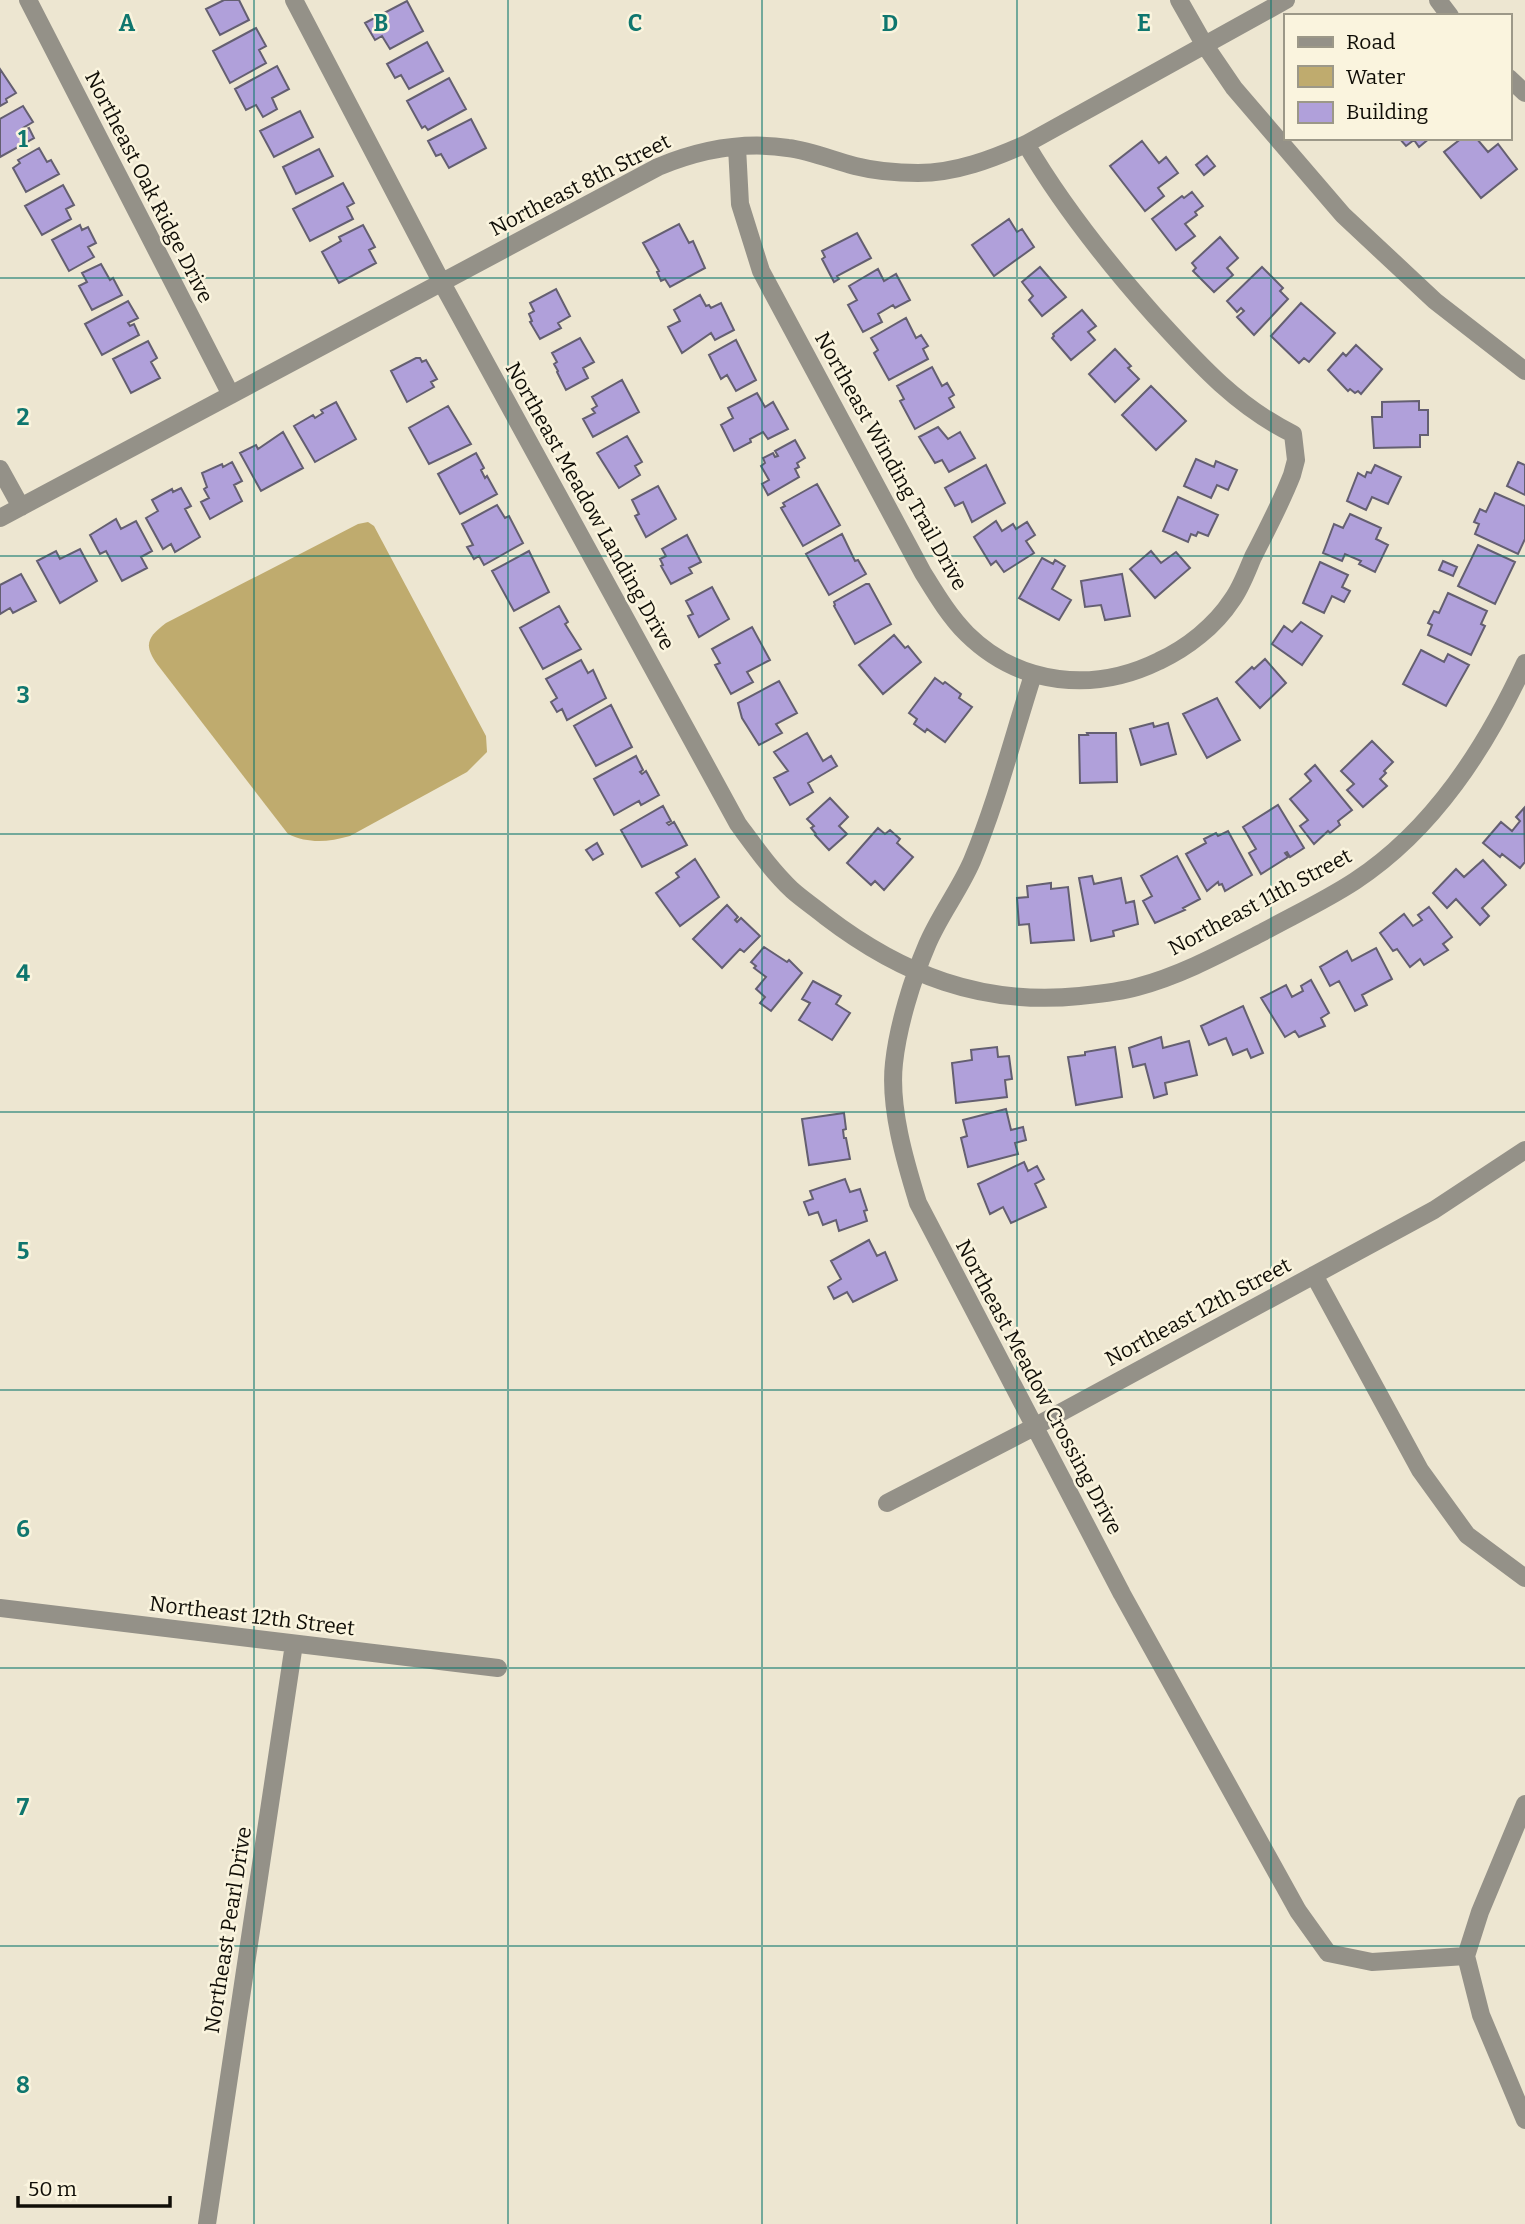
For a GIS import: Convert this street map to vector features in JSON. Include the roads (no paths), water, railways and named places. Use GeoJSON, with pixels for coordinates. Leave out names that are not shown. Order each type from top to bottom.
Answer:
{"type":"FeatureCollection","features":[{"type":"Feature","properties":{"kind":"street","name":"Northeast Oak Ridge Drive"},"geometry":{"type":"LineString","coordinates":[[28,0],[231,395]]}},
{"type":"Feature","properties":{"kind":"street","name":"Northeast Meadow Landing Drive"},"geometry":{"type":"LineString","coordinates":[[294,0],[442,283],[738,824],[768,864],[793,890],[852,936],[917,973]]}},
{"type":"Feature","properties":{"kind":"street"},"geometry":{"type":"LineString","coordinates":[[1179,0],[1204,44],[1234,88],[1343,215],[1435,301],[1525,371]]}},
{"type":"Feature","properties":{"kind":"street","name":"Northeast 8th Street"},"geometry":{"type":"LineString","coordinates":[[0,518],[657,167],[706,150],[737,146],[789,148],[857,166],[919,173],[953,169],[988,160],[1026,144],[1286,0]]}},
{"type":"Feature","properties":{"kind":"street"},"geometry":{"type":"LineString","coordinates":[[1511,80],[1525,93]]}},
{"type":"Feature","properties":{"kind":"street","name":"Northeast Winding Trail Drive"},"geometry":{"type":"LineString","coordinates":[[737,146],[740,204],[761,271],[923,573],[943,605],[967,634],[995,655],[1033,675],[1068,681],[1109,678],[1139,671],[1173,654],[1206,630],[1232,601],[1288,487],[1296,460],[1293,434],[1264,420],[1237,399],[1192,356],[1095,247],[1026,144]]}},
{"type":"Feature","properties":{"kind":"street"},"geometry":{"type":"LineString","coordinates":[[0,469],[21,507]]}},
{"type":"Feature","properties":{"kind":"street","name":"Northeast 11th Street"},"geometry":{"type":"LineString","coordinates":[[917,973],[992,995],[1058,998],[1135,988],[1209,960],[1356,880],[1419,827],[1464,773],[1489,733],[1525,663]]}},
{"type":"Feature","properties":{"kind":"street","name":"Northeast Meadow Crossing Drive"},"geometry":{"type":"LineString","coordinates":[[1033,675],[971,862],[930,939],[917,973],[894,1063],[898,1119],[909,1175],[929,1227],[1122,1594],[1285,1887],[1328,1953],[1372,1962],[1466,1956]]}},
{"type":"Feature","properties":{"kind":"street","name":"Northeast 12th Street"},"geometry":{"type":"LineString","coordinates":[[887,1503],[1034,1427],[1434,1210],[1525,1150]]}},
{"type":"Feature","properties":{"kind":"street"},"geometry":{"type":"LineString","coordinates":[[1314,1275],[1420,1470],[1467,1535],[1525,1578]]}},
{"type":"Feature","properties":{"kind":"street","name":"Northeast 12th Street"},"geometry":{"type":"LineString","coordinates":[[0,1608],[498,1668]]}},
{"type":"Feature","properties":{"kind":"street","name":"Northeast Pearl Drive"},"geometry":{"type":"LineString","coordinates":[[207,2224],[294,1644]]}},
{"type":"Feature","properties":{"kind":"street"},"geometry":{"type":"LineString","coordinates":[[1525,1804],[1480,1912],[1466,1956],[1481,2015],[1525,2120]]}},
{"type":"Feature","properties":{"kind":"water"},"geometry":{"type":"Polygon","coordinates":[[[368,522],[374,526],[486,736],[487,752],[467,772],[350,836],[311,841],[288,834],[157,664],[149,646],[155,632],[166,623],[358,524],[368,522]]]}}]}
